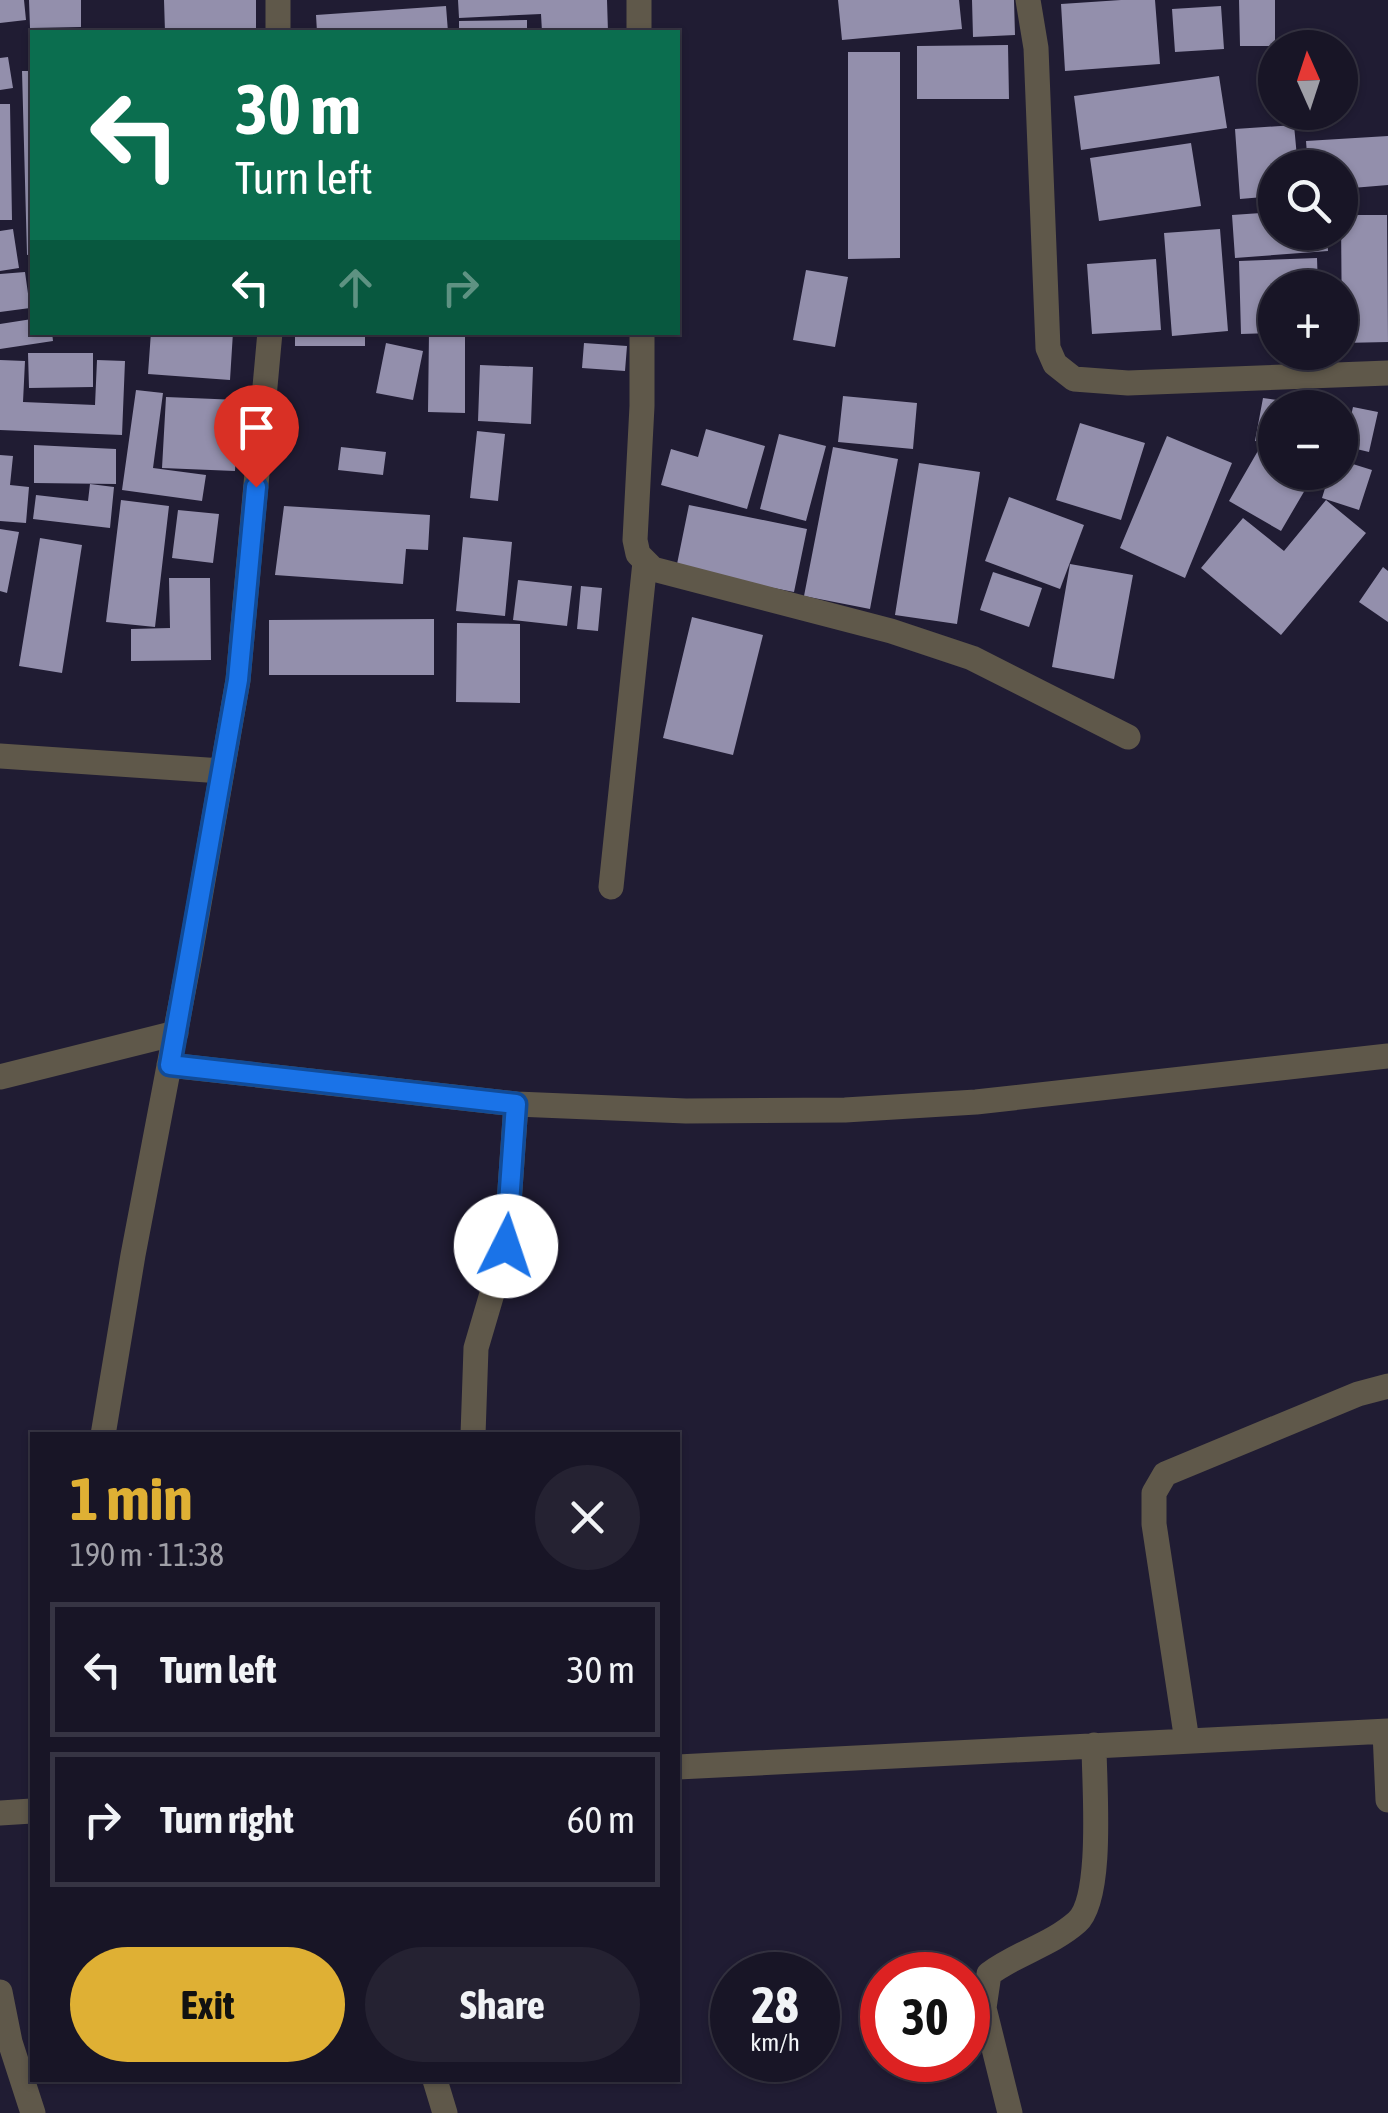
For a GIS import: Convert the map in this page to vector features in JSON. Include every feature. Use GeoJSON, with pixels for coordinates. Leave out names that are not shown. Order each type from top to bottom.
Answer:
{"type":"FeatureCollection","features":[{"type":"Feature","properties":{"kind":"street"},"geometry":{"type":"LineString","coordinates":[[278,0],[278,30]]}},
{"type":"Feature","properties":{"kind":"street"},"geometry":{"type":"LineString","coordinates":[[639,0],[639,30]]}},
{"type":"Feature","properties":{"kind":"street"},"geometry":{"type":"LineString","coordinates":[[1028,0],[1036,48],[1048,348],[1055,364],[1074,380],[1128,383],[1388,373]]}},
{"type":"Feature","properties":{"kind":"street"},"geometry":{"type":"LineString","coordinates":[[104,1432],[238,680],[270,335]]}},
{"type":"Feature","properties":{"kind":"street"},"geometry":{"type":"LineString","coordinates":[[642,335],[635,540],[638,554],[653,569],[891,631],[972,658],[1128,737]]}},
{"type":"Feature","properties":{"kind":"street"},"geometry":{"type":"LineString","coordinates":[[611,886],[646,562]]}},
{"type":"Feature","properties":{"kind":"street"},"geometry":{"type":"LineString","coordinates":[[0,756],[222,771]]}},
{"type":"Feature","properties":{"kind":"street"},"geometry":{"type":"LineString","coordinates":[[0,1077],[176,1033]]}},
{"type":"Feature","properties":{"kind":"street"},"geometry":{"type":"LineString","coordinates":[[170,1065],[516,1104],[686,1110],[864,1109],[976,1102],[1388,1056]]}},
{"type":"Feature","properties":{"kind":"street"},"geometry":{"type":"LineString","coordinates":[[473,1432],[476,1348],[506,1246],[516,1104]]}},
{"type":"Feature","properties":{"kind":"street"},"geometry":{"type":"LineString","coordinates":[[1187,1741],[1154,1524],[1154,1493],[1165,1474],[1358,1394],[1388,1386]]}},
{"type":"Feature","properties":{"kind":"street"},"geometry":{"type":"LineString","coordinates":[[680,1766],[1386,1732],[1388,1800]]}},
{"type":"Feature","properties":{"kind":"street"},"geometry":{"type":"LineString","coordinates":[[1010,2113],[984,2008],[989,1974],[1010,1958],[1055,1939],[1082,1918],[1094,1882],[1094,1745]]}},
{"type":"Feature","properties":{"kind":"street"},"geometry":{"type":"LineString","coordinates":[[0,1814],[30,1812]]}},
{"type":"Feature","properties":{"kind":"street"},"geometry":{"type":"LineString","coordinates":[[0,1992],[10,2042],[33,2113]]}},
{"type":"Feature","properties":{"kind":"street"},"geometry":{"type":"LineString","coordinates":[[437,2082],[445,2113]]}},
{"type":"Feature","properties":{"kind":"building"},"geometry":{"type":"Polygon","coordinates":[[[0,0],[24,0],[26,20],[0,23],[0,0]]]}},
{"type":"Feature","properties":{"kind":"building"},"geometry":{"type":"Polygon","coordinates":[[[29,0],[81,0],[81,27],[30,28],[29,0]]]}},
{"type":"Feature","properties":{"kind":"building"},"geometry":{"type":"Polygon","coordinates":[[[164,0],[256,0],[256,30],[165,30],[164,0]]]}},
{"type":"Feature","properties":{"kind":"building"},"geometry":{"type":"Polygon","coordinates":[[[458,0],[607,0],[608,30],[542,30],[541,14],[459,18],[458,0]]]}},
{"type":"Feature","properties":{"kind":"building"},"geometry":{"type":"Polygon","coordinates":[[[838,0],[959,0],[962,29],[842,40],[838,0]]]}},
{"type":"Feature","properties":{"kind":"building"},"geometry":{"type":"Polygon","coordinates":[[[972,0],[1014,0],[1015,35],[973,37],[972,0]]]}},
{"type":"Feature","properties":{"kind":"building"},"geometry":{"type":"Polygon","coordinates":[[[1155,0],[1160,64],[1065,71],[1061,4],[1155,0]]]}},
{"type":"Feature","properties":{"kind":"building"},"geometry":{"type":"Polygon","coordinates":[[[1239,0],[1275,0],[1275,30],[1258,30],[1258,46],[1240,46],[1239,0]]]}},
{"type":"Feature","properties":{"kind":"building"},"geometry":{"type":"Polygon","coordinates":[[[446,6],[448,30],[317,30],[316,15],[446,6]]]}},
{"type":"Feature","properties":{"kind":"building"},"geometry":{"type":"Polygon","coordinates":[[[1221,6],[1224,49],[1175,52],[1172,9],[1221,6]]]}},
{"type":"Feature","properties":{"kind":"building"},"geometry":{"type":"Polygon","coordinates":[[[527,20],[527,30],[459,30],[459,21],[527,20]]]}},
{"type":"Feature","properties":{"kind":"building"},"geometry":{"type":"Polygon","coordinates":[[[1008,45],[1009,99],[917,99],[917,46],[1008,45]]]}},
{"type":"Feature","properties":{"kind":"building"},"geometry":{"type":"Polygon","coordinates":[[[848,52],[900,52],[900,258],[848,259],[848,52]]]}},
{"type":"Feature","properties":{"kind":"building"},"geometry":{"type":"Polygon","coordinates":[[[8,57],[13,88],[0,90],[0,58],[8,57]]]}},
{"type":"Feature","properties":{"kind":"building"},"geometry":{"type":"Polygon","coordinates":[[[22,71],[30,71],[27,255],[22,71]]]}},
{"type":"Feature","properties":{"kind":"building"},"geometry":{"type":"Polygon","coordinates":[[[1219,76],[1227,128],[1081,150],[1074,96],[1219,76]]]}},
{"type":"Feature","properties":{"kind":"building"},"geometry":{"type":"Polygon","coordinates":[[[0,104],[10,104],[12,220],[0,220],[0,104]]]}},
{"type":"Feature","properties":{"kind":"building"},"geometry":{"type":"Polygon","coordinates":[[[1235,129],[1294,130],[1296,150],[1258,150],[1258,197],[1240,199],[1235,129]]]}},
{"type":"Feature","properties":{"kind":"building"},"geometry":{"type":"Polygon","coordinates":[[[1388,136],[1388,185],[1358,188],[1358,150],[1307,150],[1306,141],[1388,136]]]}},
{"type":"Feature","properties":{"kind":"building"},"geometry":{"type":"Polygon","coordinates":[[[1191,143],[1201,206],[1099,221],[1090,158],[1191,143]]]}},
{"type":"Feature","properties":{"kind":"building"},"geometry":{"type":"Polygon","coordinates":[[[1258,213],[1258,250],[1328,251],[1235,258],[1232,215],[1258,213]]]}},
{"type":"Feature","properties":{"kind":"building"},"geometry":{"type":"Polygon","coordinates":[[[1358,215],[1387,215],[1388,342],[1358,343],[1358,270],[1341,270],[1341,250],[1358,250],[1358,215]]]}},
{"type":"Feature","properties":{"kind":"building"},"geometry":{"type":"Polygon","coordinates":[[[13,229],[19,268],[0,271],[0,231],[13,229]]]}},
{"type":"Feature","properties":{"kind":"building"},"geometry":{"type":"Polygon","coordinates":[[[1220,229],[1228,331],[1172,336],[1164,233],[1220,229]]]}},
{"type":"Feature","properties":{"kind":"building"},"geometry":{"type":"Polygon","coordinates":[[[1317,258],[1317,270],[1258,270],[1258,334],[1241,334],[1239,261],[1317,258]]]}},
{"type":"Feature","properties":{"kind":"building"},"geometry":{"type":"Polygon","coordinates":[[[1156,259],[1161,330],[1092,334],[1087,264],[1156,259]]]}},
{"type":"Feature","properties":{"kind":"building"},"geometry":{"type":"Polygon","coordinates":[[[806,270],[848,277],[835,347],[793,340],[806,270]]]}},
{"type":"Feature","properties":{"kind":"building"},"geometry":{"type":"Polygon","coordinates":[[[25,272],[30,308],[0,312],[0,274],[25,272]]]}},
{"type":"Feature","properties":{"kind":"building"},"geometry":{"type":"Polygon","coordinates":[[[30,319],[30,335],[52,335],[53,341],[0,349],[0,324],[30,319]]]}},
{"type":"Feature","properties":{"kind":"building"},"geometry":{"type":"Polygon","coordinates":[[[151,335],[233,335],[230,380],[148,374],[151,335]]]}},
{"type":"Feature","properties":{"kind":"building"},"geometry":{"type":"Polygon","coordinates":[[[295,335],[365,335],[365,346],[295,346],[295,335]]]}},
{"type":"Feature","properties":{"kind":"building"},"geometry":{"type":"Polygon","coordinates":[[[429,335],[465,335],[465,413],[428,412],[429,335]]]}},
{"type":"Feature","properties":{"kind":"building"},"geometry":{"type":"Polygon","coordinates":[[[386,343],[423,351],[413,400],[376,393],[386,343]]]}},
{"type":"Feature","properties":{"kind":"building"},"geometry":{"type":"Polygon","coordinates":[[[584,343],[627,346],[625,371],[582,368],[584,343]]]}},
{"type":"Feature","properties":{"kind":"building"},"geometry":{"type":"Polygon","coordinates":[[[28,353],[93,353],[93,387],[29,388],[28,353]]]}},
{"type":"Feature","properties":{"kind":"building"},"geometry":{"type":"Polygon","coordinates":[[[0,360],[25,361],[23,402],[95,405],[97,360],[125,361],[122,435],[0,430],[0,360]]]}},
{"type":"Feature","properties":{"kind":"building"},"geometry":{"type":"Polygon","coordinates":[[[480,365],[533,367],[531,424],[478,421],[480,365]]]}},
{"type":"Feature","properties":{"kind":"building"},"geometry":{"type":"Polygon","coordinates":[[[136,390],[163,393],[153,468],[206,475],[202,501],[122,490],[136,390]]]}},
{"type":"Feature","properties":{"kind":"building"},"geometry":{"type":"Polygon","coordinates":[[[843,396],[917,403],[913,449],[838,442],[843,396]]]}},
{"type":"Feature","properties":{"kind":"building"},"geometry":{"type":"Polygon","coordinates":[[[166,397],[239,400],[235,471],[162,468],[166,397]]]}},
{"type":"Feature","properties":{"kind":"building"},"geometry":{"type":"Polygon","coordinates":[[[1358,408],[1378,412],[1369,452],[1358,449],[1358,408]]]}},
{"type":"Feature","properties":{"kind":"building"},"geometry":{"type":"Polygon","coordinates":[[[1080,423],[1145,443],[1121,520],[1056,500],[1080,423]]]}},
{"type":"Feature","properties":{"kind":"building"},"geometry":{"type":"Polygon","coordinates":[[[706,429],[765,446],[747,509],[661,485],[671,449],[698,457],[706,429]]]}},
{"type":"Feature","properties":{"kind":"building"},"geometry":{"type":"Polygon","coordinates":[[[477,431],[505,434],[498,501],[470,498],[477,431]]]}},
{"type":"Feature","properties":{"kind":"building"},"geometry":{"type":"Polygon","coordinates":[[[779,434],[826,446],[806,521],[760,509],[779,434]]]}},
{"type":"Feature","properties":{"kind":"building"},"geometry":{"type":"Polygon","coordinates":[[[1167,436],[1232,463],[1185,578],[1120,548],[1167,436]]]}},
{"type":"Feature","properties":{"kind":"building"},"geometry":{"type":"Polygon","coordinates":[[[34,445],[116,449],[116,484],[34,483],[34,445]]]}},
{"type":"Feature","properties":{"kind":"building"},"geometry":{"type":"Polygon","coordinates":[[[341,447],[386,452],[383,475],[338,470],[341,447]]]}},
{"type":"Feature","properties":{"kind":"building"},"geometry":{"type":"Polygon","coordinates":[[[833,447],[898,459],[870,609],[804,596],[833,447]]]}},
{"type":"Feature","properties":{"kind":"building"},"geometry":{"type":"Polygon","coordinates":[[[1258,451],[1258,490],[1305,490],[1281,531],[1229,501],[1258,451]]]}},
{"type":"Feature","properties":{"kind":"building"},"geometry":{"type":"Polygon","coordinates":[[[0,455],[13,456],[10,485],[29,487],[26,523],[0,521],[0,455]]]}},
{"type":"Feature","properties":{"kind":"building"},"geometry":{"type":"Polygon","coordinates":[[[919,463],[980,472],[957,624],[895,615],[919,463]]]}},
{"type":"Feature","properties":{"kind":"building"},"geometry":{"type":"Polygon","coordinates":[[[1358,466],[1372,470],[1359,510],[1322,498],[1324,490],[1358,490],[1358,466]]]}},
{"type":"Feature","properties":{"kind":"building"},"geometry":{"type":"Polygon","coordinates":[[[90,484],[114,487],[110,528],[33,519],[36,495],[88,501],[90,484]]]}},
{"type":"Feature","properties":{"kind":"building"},"geometry":{"type":"Polygon","coordinates":[[[1009,497],[1084,525],[1060,589],[985,561],[1009,497]]]}},
{"type":"Feature","properties":{"kind":"building"},"geometry":{"type":"Polygon","coordinates":[[[121,500],[169,506],[155,627],[106,622],[121,500]]]}},
{"type":"Feature","properties":{"kind":"building"},"geometry":{"type":"Polygon","coordinates":[[[1326,500],[1366,533],[1281,635],[1201,568],[1243,518],[1284,551],[1326,500]]]}},
{"type":"Feature","properties":{"kind":"building"},"geometry":{"type":"Polygon","coordinates":[[[689,505],[807,529],[794,592],[676,569],[689,505]]]}},
{"type":"Feature","properties":{"kind":"building"},"geometry":{"type":"Polygon","coordinates":[[[284,506],[430,515],[428,550],[406,549],[403,584],[275,575],[284,506]]]}},
{"type":"Feature","properties":{"kind":"building"},"geometry":{"type":"Polygon","coordinates":[[[178,510],[219,514],[213,563],[172,558],[178,510]]]}},
{"type":"Feature","properties":{"kind":"building"},"geometry":{"type":"Polygon","coordinates":[[[0,529],[19,532],[7,593],[0,591],[0,529]]]}},
{"type":"Feature","properties":{"kind":"building"},"geometry":{"type":"Polygon","coordinates":[[[463,537],[512,542],[505,616],[456,611],[463,537]]]}},
{"type":"Feature","properties":{"kind":"building"},"geometry":{"type":"Polygon","coordinates":[[[40,538],[82,545],[62,673],[19,666],[40,538]]]}},
{"type":"Feature","properties":{"kind":"building"},"geometry":{"type":"Polygon","coordinates":[[[1070,564],[1133,575],[1114,679],[1052,667],[1070,564]]]}},
{"type":"Feature","properties":{"kind":"building"},"geometry":{"type":"Polygon","coordinates":[[[1383,567],[1388,571],[1388,622],[1359,602],[1383,567]]]}},
{"type":"Feature","properties":{"kind":"building"},"geometry":{"type":"Polygon","coordinates":[[[993,572],[1042,588],[1029,627],[980,610],[993,572]]]}},
{"type":"Feature","properties":{"kind":"building"},"geometry":{"type":"Polygon","coordinates":[[[169,578],[210,578],[211,660],[131,661],[131,629],[170,628],[169,578]]]}},
{"type":"Feature","properties":{"kind":"building"},"geometry":{"type":"Polygon","coordinates":[[[518,580],[572,586],[567,626],[513,620],[518,580]]]}},
{"type":"Feature","properties":{"kind":"building"},"geometry":{"type":"Polygon","coordinates":[[[581,586],[602,588],[598,631],[577,629],[581,586]]]}},
{"type":"Feature","properties":{"kind":"building"},"geometry":{"type":"Polygon","coordinates":[[[692,617],[763,635],[733,755],[663,738],[692,617]]]}},
{"type":"Feature","properties":{"kind":"building"},"geometry":{"type":"Polygon","coordinates":[[[434,619],[434,675],[269,675],[269,620],[434,619]]]}},
{"type":"Feature","properties":{"kind":"building"},"geometry":{"type":"Polygon","coordinates":[[[457,623],[520,624],[520,703],[456,702],[457,623]]]}},
{"type":"Feature","properties":{"kind":"route"},"geometry":{"type":"LineString","coordinates":[[256,487],[238,680],[170,1065],[516,1104],[506,1246]]}}]}
